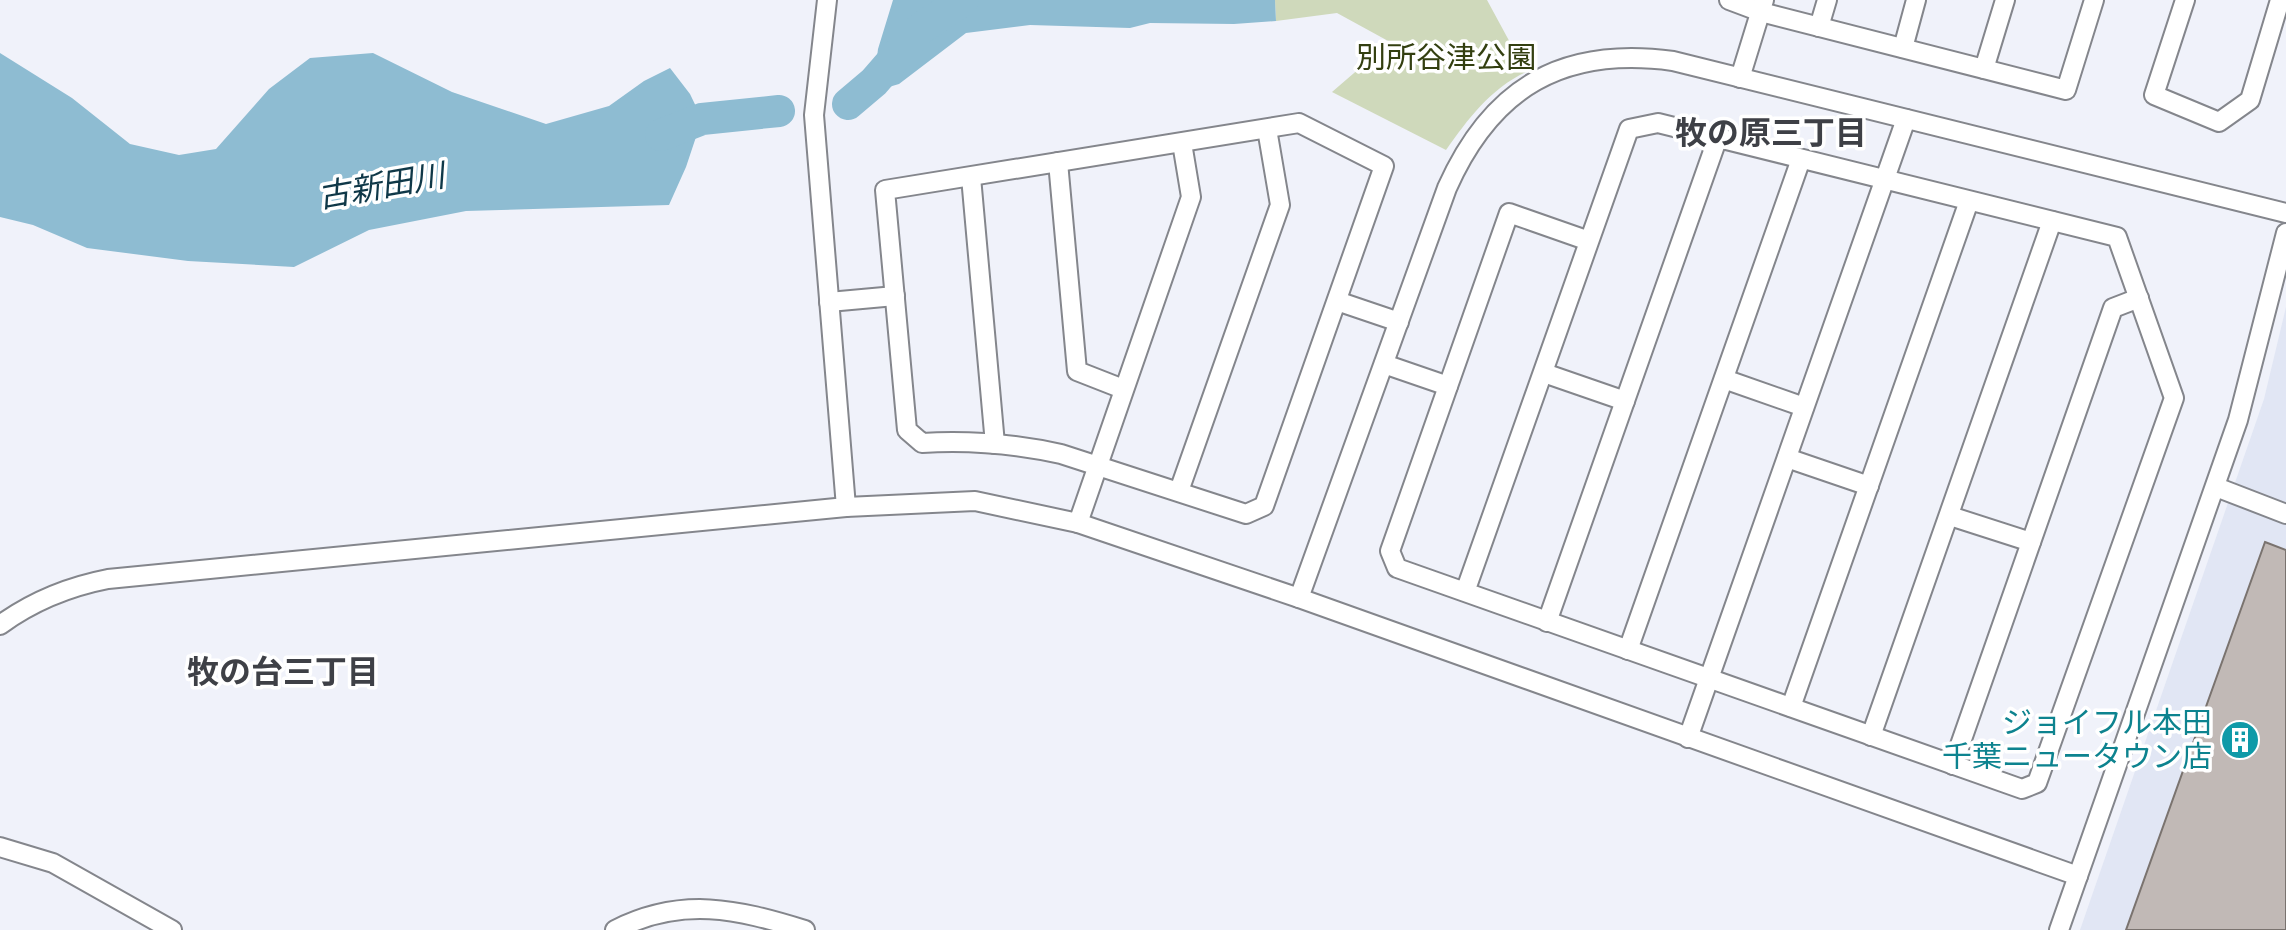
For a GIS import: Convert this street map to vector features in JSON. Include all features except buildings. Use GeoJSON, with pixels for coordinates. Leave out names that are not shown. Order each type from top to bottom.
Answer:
{"type":"FeatureCollection","features":[{"type":"Feature","properties":{"kind":"street"},"geometry":{"type":"LineString","coordinates":[[827,0],[814,115],[846,507]]}},
{"type":"Feature","properties":{"kind":"street"},"geometry":{"type":"LineString","coordinates":[[1729,0],[1763,6],[1819,27],[2066,90],[2094,0]]}},
{"type":"Feature","properties":{"kind":"street"},"geometry":{"type":"LineString","coordinates":[[1819,27],[1827,0]]}},
{"type":"Feature","properties":{"kind":"street"},"geometry":{"type":"LineString","coordinates":[[1903,48],[1916,0]]}},
{"type":"Feature","properties":{"kind":"street"},"geometry":{"type":"LineString","coordinates":[[1984,69],[2005,0]]}},
{"type":"Feature","properties":{"kind":"street"},"geometry":{"type":"LineString","coordinates":[[2185,0],[2154,95],[2219,122],[2250,100],[2280,0]]}},
{"type":"Feature","properties":{"kind":"street"},"geometry":{"type":"LineString","coordinates":[[1740,78],[1763,6]]}},
{"type":"Feature","properties":{"kind":"street"},"geometry":{"type":"LineString","coordinates":[[1299,598],[1461,156],[1502,104],[1529,84],[1573,65],[1617,57],[1673,61],[2286,213]]}},
{"type":"Feature","properties":{"kind":"street"},"geometry":{"type":"LineString","coordinates":[[1688,738],[1906,119]]}},
{"type":"Feature","properties":{"kind":"street"},"geometry":{"type":"LineString","coordinates":[[1299,123],[1384,166],[1264,506],[1246,514],[1097,464],[1036,448],[963,441],[922,443],[907,430],[885,190],[1182,143],[1299,123]]}},
{"type":"Feature","properties":{"kind":"street"},"geometry":{"type":"LineString","coordinates":[[1465,592],[1629,129],[1658,123],[2117,237],[2174,398],[2037,783],[2022,789],[1397,568],[1390,551],[1509,213],[1589,241]]}},
{"type":"Feature","properties":{"kind":"street"},"geometry":{"type":"LineString","coordinates":[[1179,491],[1280,205],[1267,129]]}},
{"type":"Feature","properties":{"kind":"street"},"geometry":{"type":"LineString","coordinates":[[1547,622],[1718,137]]}},
{"type":"Feature","properties":{"kind":"street"},"geometry":{"type":"LineString","coordinates":[[1078,523],[1191,197],[1182,143]]}},
{"type":"Feature","properties":{"kind":"street"},"geometry":{"type":"LineString","coordinates":[[1628,650],[1801,159]]}},
{"type":"Feature","properties":{"kind":"street"},"geometry":{"type":"LineString","coordinates":[[1058,162],[1077,371],[1123,389]]}},
{"type":"Feature","properties":{"kind":"street"},"geometry":{"type":"LineString","coordinates":[[971,177],[995,444]]}},
{"type":"Feature","properties":{"kind":"street"},"geometry":{"type":"LineString","coordinates":[[1791,707],[1969,201]]}},
{"type":"Feature","properties":{"kind":"street"},"geometry":{"type":"LineString","coordinates":[[1871,736],[2052,221]]}},
{"type":"Feature","properties":{"kind":"street"},"geometry":{"type":"LineString","coordinates":[[2059,930],[2216,487],[2254,366],[2286,233]]}},
{"type":"Feature","properties":{"kind":"street"},"geometry":{"type":"LineString","coordinates":[[829,302],[895,296]]}},
{"type":"Feature","properties":{"kind":"street"},"geometry":{"type":"LineString","coordinates":[[1953,765],[2113,308],[2139,298]]}},
{"type":"Feature","properties":{"kind":"street"},"geometry":{"type":"LineString","coordinates":[[1337,301],[1399,322]]}},
{"type":"Feature","properties":{"kind":"street"},"geometry":{"type":"LineString","coordinates":[[1384,364],[1448,386]]}},
{"type":"Feature","properties":{"kind":"street"},"geometry":{"type":"LineString","coordinates":[[1544,373],[1625,401]]}},
{"type":"Feature","properties":{"kind":"street"},"geometry":{"type":"LineString","coordinates":[[1724,379],[1804,407]]}},
{"type":"Feature","properties":{"kind":"street"},"geometry":{"type":"LineString","coordinates":[[1787,458],[1869,486]]}},
{"type":"Feature","properties":{"kind":"street"},"geometry":{"type":"LineString","coordinates":[[2216,487],[2286,514]]}},
{"type":"Feature","properties":{"kind":"street"},"geometry":{"type":"LineString","coordinates":[[0,625],[25,607],[50,595],[108,579],[846,507],[975,501],[1078,523],[1299,598],[2078,876]]}},
{"type":"Feature","properties":{"kind":"street"},"geometry":{"type":"LineString","coordinates":[[1950,516],[2031,542]]}},
{"type":"Feature","properties":{"kind":"street"},"geometry":{"type":"LineString","coordinates":[[0,847],[53,863],[172,930]]}},
{"type":"Feature","properties":{"kind":"street"},"geometry":{"type":"LineString","coordinates":[[615,930],[652,914],[704,908],[734,911],[805,930]]}},
{"type":"Feature","properties":{"kind":"shaded area"},"geometry":{"type":"Polygon","coordinates":[[[2286,307],[2286,930],[2080,930],[2264,399],[2286,307]]]}},
{"type":"Feature","properties":{"kind":"green space","name":"別所谷津公園"},"geometry":{"type":"Polygon","coordinates":[[[1275,0],[1487,0],[1526,72],[1491,96],[1471,116],[1446,150],[1332,92],[1390,42],[1337,13],[1276,21],[1275,0]]]}},
{"type":"Feature","properties":{"kind":"water"},"geometry":{"type":"Polygon","coordinates":[[[893,0],[1275,0],[1276,21],[1150,23],[1130,28],[1030,25],[966,33],[899,84],[882,89],[874,82],[878,49],[893,0]]]}},
{"type":"Feature","properties":{"kind":"water"},"geometry":{"type":"Polygon","coordinates":[[[0,53],[72,98],[130,144],[179,155],[216,149],[269,89],[310,58],[373,53],[452,92],[546,124],[609,106],[644,81],[670,68],[690,94],[702,119],[669,205],[466,211],[369,230],[294,267],[188,261],[87,248],[33,225],[0,217],[0,53]]]}},
{"type":"Feature","properties":{"kind":"waterway","name":"古新田川"},"geometry":{"type":"LineString","coordinates":[[848,104],[874,82],[920,29],[963,0]]}},
{"type":"Feature","properties":{"kind":"waterway","name":"古新田川"},"geometry":{"type":"LineString","coordinates":[[661,135],[702,119],[779,111]]}},
{"type":"Feature","properties":{"kind":"place","name":"ジョイフル本田 千葉ニュータウン店"},"geometry":{"type":"Point","coordinates":[2240,740]}},
{"type":"Feature","properties":{"kind":"district","name":"牧の原三丁目"},"geometry":{"type":"Point","coordinates":[1771,133]}},
{"type":"Feature","properties":{"kind":"district","name":"牧の台三丁目"},"geometry":{"type":"Point","coordinates":[283,672]}}]}
